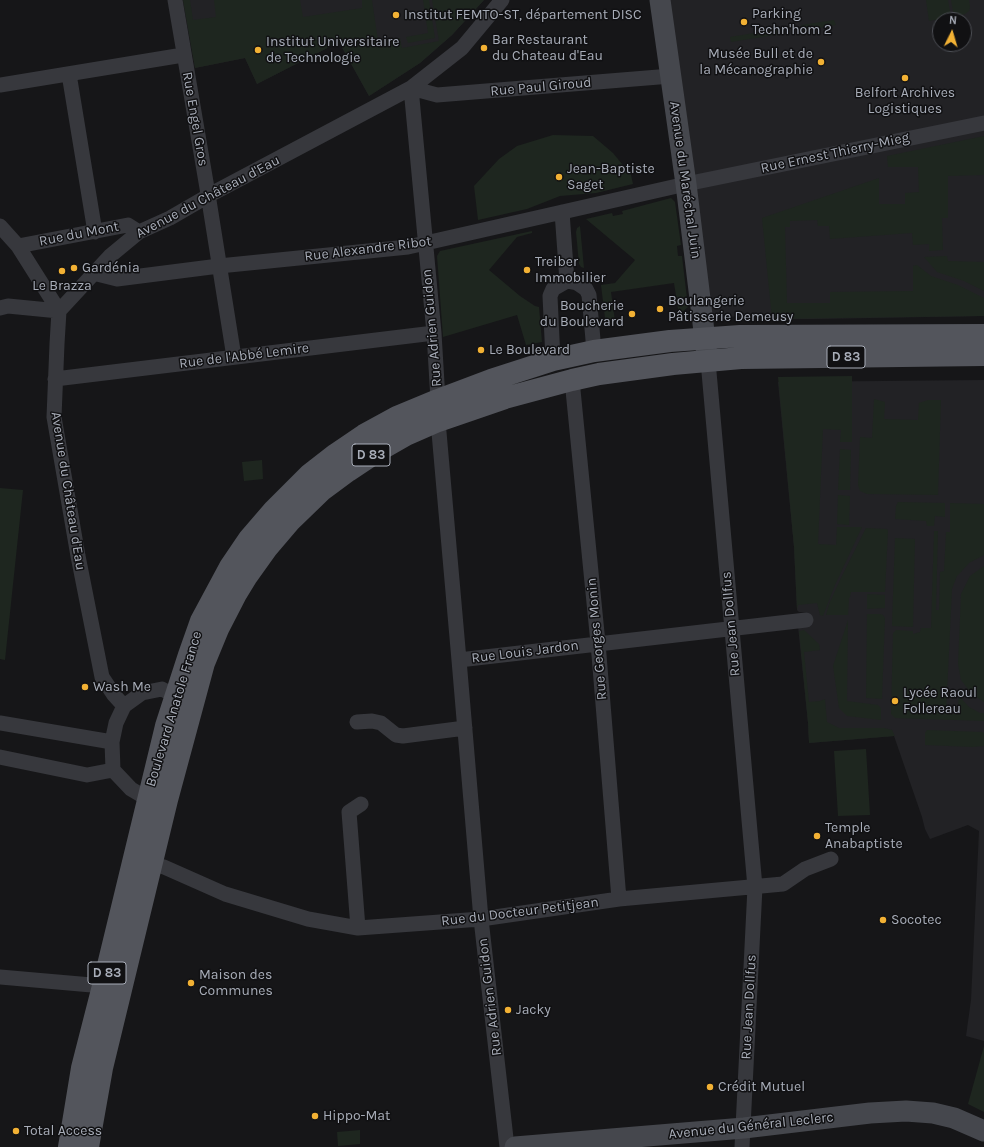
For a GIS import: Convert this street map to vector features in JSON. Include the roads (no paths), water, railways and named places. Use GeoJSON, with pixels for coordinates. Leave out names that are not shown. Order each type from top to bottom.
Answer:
{"type":"FeatureCollection","features":[{"type":"Feature","properties":{"kind":"main road","name":"Boulevard Anatole France"},"geometry":{"type":"LineString","coordinates":[[69,1147],[82,1068],[104,986],[158,800],[182,741],[204,663],[218,629],[236,594],[267,548],[290,521],[316,496],[348,471],[406,435],[438,410],[491,380],[553,360],[594,351],[705,338],[754,336],[984,335]]}},
{"type":"Feature","properties":{"kind":"main road","name":"Boulevard Anatole France"},"geometry":{"type":"LineString","coordinates":[[88,1147],[102,1068],[152,864],[158,800],[175,696],[188,655],[204,616],[230,567],[249,539],[274,510],[309,475],[364,435],[397,417],[505,398],[599,374],[662,365],[742,358],[984,355]]}},
{"type":"Feature","properties":{"kind":"street","name":"Rue Engel Gros"},"geometry":{"type":"LineString","coordinates":[[175,0],[234,357]]}},
{"type":"Feature","properties":{"kind":"street","name":"Avenue du Château d'Eau"},"geometry":{"type":"LineString","coordinates":[[124,706],[114,695],[102,677],[78,556],[54,416],[59,311],[110,256],[139,232],[170,218],[208,196],[411,88],[462,48],[502,0]]}},
{"type":"Feature","properties":{"kind":"street","name":"Avenue du Maréchal Juin"},"geometry":{"type":"LineString","coordinates":[[660,0],[686,184],[708,361]]}},
{"type":"Feature","properties":{"kind":"street"},"geometry":{"type":"LineString","coordinates":[[0,85],[183,55]]}},
{"type":"Feature","properties":{"kind":"street"},"geometry":{"type":"LineString","coordinates":[[69,74],[95,232]]}},
{"type":"Feature","properties":{"kind":"street","name":"Rue Paul Giroud"},"geometry":{"type":"LineString","coordinates":[[411,88],[437,95],[671,76]]}},
{"type":"Feature","properties":{"kind":"street","name":"Rue Adrien Guidon"},"geometry":{"type":"LineString","coordinates":[[411,88],[434,333],[438,410],[481,919],[507,1147]]}},
{"type":"Feature","properties":{"kind":"street","name":"Rue Ernest Thierry-Mieg"},"geometry":{"type":"LineString","coordinates":[[686,184],[984,123]]}},
{"type":"Feature","properties":{"kind":"street","name":"Rue Alexandre Ribot"},"geometry":{"type":"LineString","coordinates":[[93,273],[117,279],[219,266],[408,247],[686,184]]}},
{"type":"Feature","properties":{"kind":"street"},"geometry":{"type":"LineString","coordinates":[[562,212],[567,281]]}},
{"type":"Feature","properties":{"kind":"street","name":"Rue du Mont"},"geometry":{"type":"LineString","coordinates":[[18,246],[128,225],[139,232]]}},
{"type":"Feature","properties":{"kind":"street"},"geometry":{"type":"LineString","coordinates":[[0,226],[18,246],[59,311]]}},
{"type":"Feature","properties":{"kind":"street"},"geometry":{"type":"LineString","coordinates":[[553,360],[550,296],[553,289],[567,281],[577,283],[586,289],[589,295],[594,351]]}},
{"type":"Feature","properties":{"kind":"street"},"geometry":{"type":"LineString","coordinates":[[0,308],[8,306],[59,311]]}},
{"type":"Feature","properties":{"kind":"street","name":"Rue de l'Abbé Lemire"},"geometry":{"type":"LineString","coordinates":[[55,379],[434,333]]}},
{"type":"Feature","properties":{"kind":"street","name":"Rue Jean Dollfus"},"geometry":{"type":"LineString","coordinates":[[708,361],[755,887],[743,1137]]}},
{"type":"Feature","properties":{"kind":"street","name":"Rue Georges Monin"},"geometry":{"type":"LineString","coordinates":[[572,380],[598,643],[619,899]]}},
{"type":"Feature","properties":{"kind":"street","name":"Rue Louis Jardon"},"geometry":{"type":"LineString","coordinates":[[459,660],[806,620]]}},
{"type":"Feature","properties":{"kind":"street"},"geometry":{"type":"LineString","coordinates":[[158,800],[131,789],[113,770],[112,742],[116,723],[124,706],[142,693],[162,689],[175,696],[180,701],[182,741]]}},
{"type":"Feature","properties":{"kind":"street"},"geometry":{"type":"LineString","coordinates":[[357,722],[376,722],[396,735],[403,736],[465,728]]}},
{"type":"Feature","properties":{"kind":"street"},"geometry":{"type":"LineString","coordinates":[[0,723],[112,742]]}},
{"type":"Feature","properties":{"kind":"street"},"geometry":{"type":"LineString","coordinates":[[0,757],[87,776],[113,770]]}},
{"type":"Feature","properties":{"kind":"street"},"geometry":{"type":"LineString","coordinates":[[358,928],[349,812],[361,804]]}},
{"type":"Feature","properties":{"kind":"street"},"geometry":{"type":"LineString","coordinates":[[755,887],[783,884],[805,869],[831,858]]}},
{"type":"Feature","properties":{"kind":"street","name":"Rue du Docteur Petitjean"},"geometry":{"type":"LineString","coordinates":[[152,864],[225,894],[308,919],[358,928],[481,919],[619,899],[755,887]]}},
{"type":"Feature","properties":{"kind":"street"},"geometry":{"type":"LineString","coordinates":[[0,977],[104,986]]}},
{"type":"Feature","properties":{"kind":"street","name":"Avenue du Général Leclerc"},"geometry":{"type":"LineString","coordinates":[[515,1147],[743,1137],[870,1114],[906,1111],[934,1113],[954,1118],[984,1131]]}},
{"type":"Feature","properties":{"kind":"place","name":"Institut FEMTO-ST, département DISC"},"geometry":{"type":"Point","coordinates":[396,15]}},
{"type":"Feature","properties":{"kind":"place","name":"Parking Techn'hom 2"},"geometry":{"type":"Point","coordinates":[744,22]}},
{"type":"Feature","properties":{"kind":"place","name":"Bar Restaurant du Chateau d'Eau"},"geometry":{"type":"Point","coordinates":[484,48]}},
{"type":"Feature","properties":{"kind":"place","name":"Institut Universitaire de Technologie"},"geometry":{"type":"Point","coordinates":[258,50]}},
{"type":"Feature","properties":{"kind":"place","name":"Musée Bull et de la Mécanographie"},"geometry":{"type":"Point","coordinates":[821,62]}},
{"type":"Feature","properties":{"kind":"place","name":"Belfort Archives Logistiques"},"geometry":{"type":"Point","coordinates":[905,78]}},
{"type":"Feature","properties":{"kind":"place","name":"Jean-Baptiste Saget"},"geometry":{"type":"Point","coordinates":[559,177]}},
{"type":"Feature","properties":{"kind":"place","name":"Gardénia"},"geometry":{"type":"Point","coordinates":[74,268]}},
{"type":"Feature","properties":{"kind":"place","name":"Treiber Immobilier"},"geometry":{"type":"Point","coordinates":[527,270]}},
{"type":"Feature","properties":{"kind":"place","name":"Le Brazza"},"geometry":{"type":"Point","coordinates":[62,271]}},
{"type":"Feature","properties":{"kind":"place","name":"Boulangerie Pâtisserie Demeusy"},"geometry":{"type":"Point","coordinates":[660,309]}},
{"type":"Feature","properties":{"kind":"place","name":"Boucherie du Boulevard"},"geometry":{"type":"Point","coordinates":[632,314]}},
{"type":"Feature","properties":{"kind":"place","name":"Le Boulevard"},"geometry":{"type":"Point","coordinates":[481,350]}},
{"type":"Feature","properties":{"kind":"place","name":"Wash Me"},"geometry":{"type":"Point","coordinates":[85,687]}},
{"type":"Feature","properties":{"kind":"place","name":"Lycée Raoul Follereau"},"geometry":{"type":"Point","coordinates":[895,701]}},
{"type":"Feature","properties":{"kind":"place","name":"Temple Anabaptiste"},"geometry":{"type":"Point","coordinates":[817,836]}},
{"type":"Feature","properties":{"kind":"place","name":"Socotec"},"geometry":{"type":"Point","coordinates":[883,920]}},
{"type":"Feature","properties":{"kind":"place","name":"Maison des Communes"},"geometry":{"type":"Point","coordinates":[191,983]}},
{"type":"Feature","properties":{"kind":"place","name":"Jacky"},"geometry":{"type":"Point","coordinates":[508,1010]}},
{"type":"Feature","properties":{"kind":"place","name":"Crédit Mutuel"},"geometry":{"type":"Point","coordinates":[710,1087]}},
{"type":"Feature","properties":{"kind":"place","name":"Hippo-Mat"},"geometry":{"type":"Point","coordinates":[315,1116]}},
{"type":"Feature","properties":{"kind":"place","name":"Total Access"},"geometry":{"type":"Point","coordinates":[16,1131]}}]}
